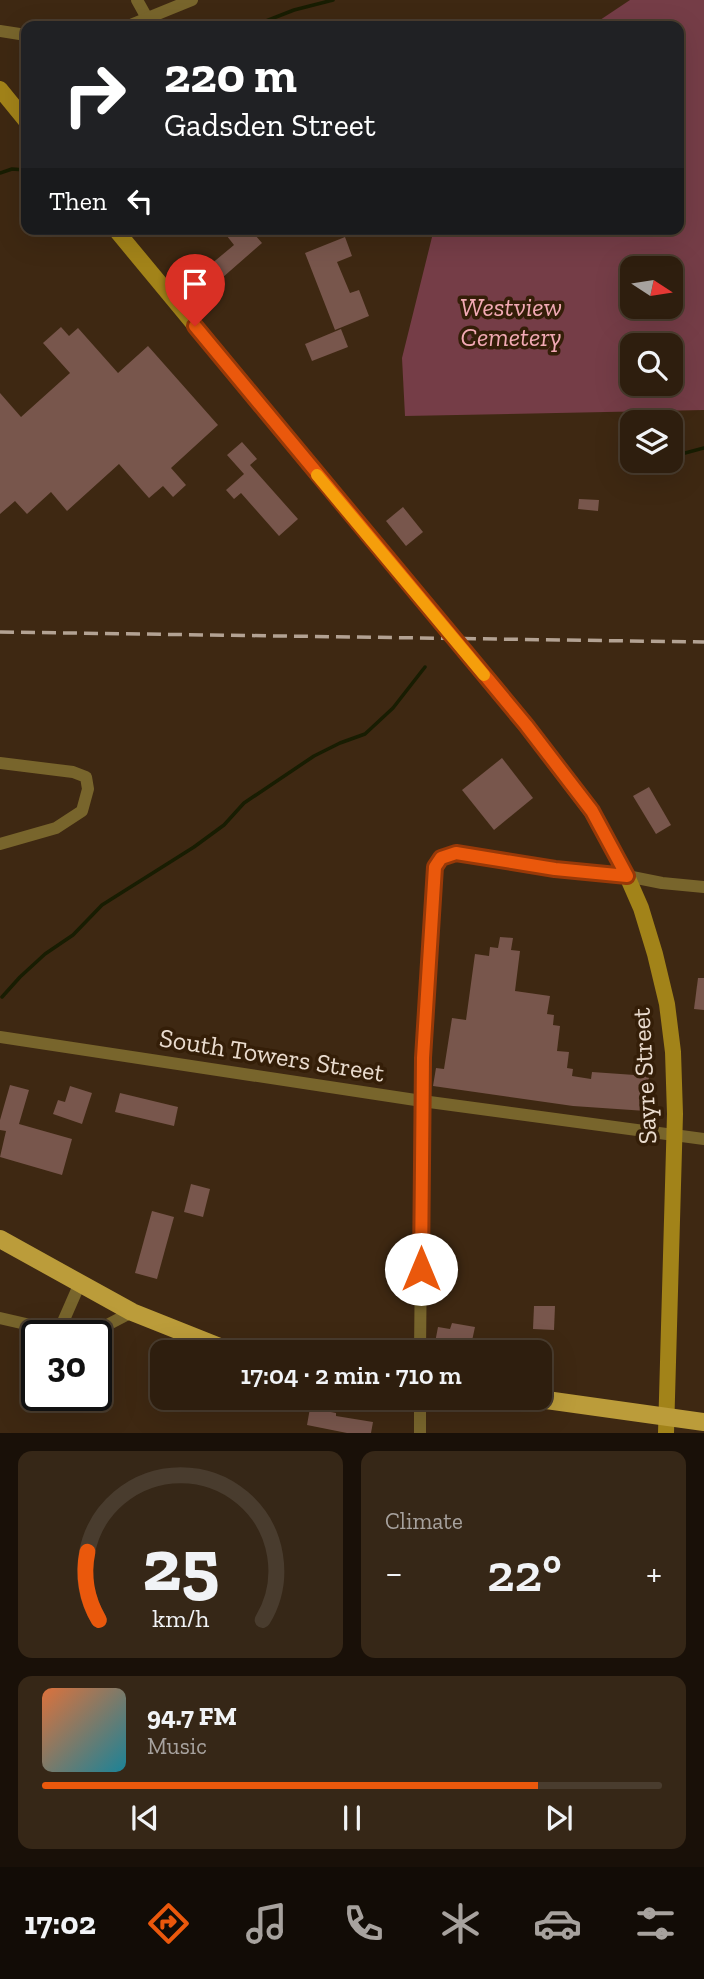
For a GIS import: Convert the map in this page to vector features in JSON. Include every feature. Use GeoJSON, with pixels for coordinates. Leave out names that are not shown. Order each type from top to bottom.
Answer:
{"type":"FeatureCollection","features":[{"type":"Feature","properties":{"kind":"main road"},"geometry":{"type":"LineString","coordinates":[[0,89],[21,115]]}},
{"type":"Feature","properties":{"kind":"main road","name":"Sayre Street"},"geometry":{"type":"LineString","coordinates":[[120,235],[526,725],[592,811],[627,876],[654,954],[667,1004],[673,1052],[674,1134],[667,1425]]}},
{"type":"Feature","properties":{"kind":"main road"},"geometry":{"type":"LineString","coordinates":[[0,1239],[132,1312],[202,1340]]}},
{"type":"Feature","properties":{"kind":"main road"},"geometry":{"type":"LineString","coordinates":[[552,1402],[667,1425],[704,1422]]}},
{"type":"Feature","properties":{"kind":"street"},"geometry":{"type":"LineString","coordinates":[[137,0],[147,18]]}},
{"type":"Feature","properties":{"kind":"street"},"geometry":{"type":"LineString","coordinates":[[140,21],[192,0]]}},
{"type":"Feature","properties":{"kind":"street"},"geometry":{"type":"LineString","coordinates":[[0,31],[21,34]]}},
{"type":"Feature","properties":{"kind":"street"},"geometry":{"type":"LineString","coordinates":[[0,763],[73,772],[86,778],[88,789],[82,811],[56,828],[0,844]]}},
{"type":"Feature","properties":{"kind":"street"},"geometry":{"type":"LineString","coordinates":[[420,1340],[423,1058],[435,867],[441,858],[456,853],[555,869],[704,887]]}},
{"type":"Feature","properties":{"kind":"street","name":"South Towers Street"},"geometry":{"type":"LineString","coordinates":[[0,1037],[422,1101],[704,1139]]}},
{"type":"Feature","properties":{"kind":"street"},"geometry":{"type":"LineString","coordinates":[[65,1320],[80,1283]]}},
{"type":"Feature","properties":{"kind":"street"},"geometry":{"type":"LineString","coordinates":[[112,1322],[132,1312]]}},
{"type":"Feature","properties":{"kind":"street"},"geometry":{"type":"LineString","coordinates":[[0,1318],[21,1323]]}},
{"type":"Feature","properties":{"kind":"street"},"geometry":{"type":"LineString","coordinates":[[420,1410],[420,1433]]}},
{"type":"Feature","properties":{"kind":"green space","name":"Westview Cemetery"},"geometry":{"type":"Polygon","coordinates":[[[630,0],[704,0],[704,410],[405,416],[402,358],[433,235],[684,235],[684,21],[598,21],[630,0]]]}},
{"type":"Feature","properties":{"kind":"building"},"geometry":{"type":"Polygon","coordinates":[[[255,235],[262,243],[222,278],[210,265],[234,245],[227,236],[255,235]]]}},
{"type":"Feature","properties":{"kind":"building"},"geometry":{"type":"Polygon","coordinates":[[[345,237],[352,256],[337,262],[350,293],[359,290],[369,316],[335,330],[305,253],[345,237]]]}},
{"type":"Feature","properties":{"kind":"building"},"geometry":{"type":"Polygon","coordinates":[[[61,327],[69,336],[78,328],[118,373],[148,346],[218,425],[171,468],[186,485],[173,497],[163,486],[149,498],[119,464],[67,511],[51,492],[27,514],[15,501],[0,514],[0,393],[21,417],[70,373],[43,343],[61,327]]]}},
{"type":"Feature","properties":{"kind":"building"},"geometry":{"type":"Polygon","coordinates":[[[341,329],[348,347],[312,361],[305,344],[341,329]]]}},
{"type":"Feature","properties":{"kind":"building"},"geometry":{"type":"Polygon","coordinates":[[[242,442],[257,459],[250,465],[298,519],[279,536],[241,493],[234,499],[226,490],[244,474],[227,455],[242,442]]]}},
{"type":"Feature","properties":{"kind":"building"},"geometry":{"type":"Polygon","coordinates":[[[579,499],[599,500],[598,511],[578,509],[579,499]]]}},
{"type":"Feature","properties":{"kind":"building"},"geometry":{"type":"Polygon","coordinates":[[[403,507],[423,532],[406,546],[386,521],[403,507]]]}},
{"type":"Feature","properties":{"kind":"building"},"geometry":{"type":"Polygon","coordinates":[[[502,758],[533,798],[494,830],[462,790],[502,758]]]}},
{"type":"Feature","properties":{"kind":"building"},"geometry":{"type":"Polygon","coordinates":[[[649,787],[671,825],[656,834],[633,796],[649,787]]]}},
{"type":"Feature","properties":{"kind":"building"},"geometry":{"type":"Polygon","coordinates":[[[500,937],[513,938],[511,950],[520,951],[515,991],[550,996],[547,1014],[554,1015],[553,1025],[560,1026],[557,1051],[569,1052],[567,1068],[573,1069],[572,1076],[591,1079],[592,1072],[649,1076],[646,1111],[573,1106],[433,1086],[436,1068],[444,1069],[452,1018],[466,1020],[475,954],[489,956],[490,947],[498,948],[500,937]]]}},
{"type":"Feature","properties":{"kind":"building"},"geometry":{"type":"Polygon","coordinates":[[[698,978],[704,978],[704,1010],[694,1009],[698,978]]]}},
{"type":"Feature","properties":{"kind":"building"},"geometry":{"type":"Polygon","coordinates":[[[10,1085],[29,1090],[19,1124],[72,1139],[62,1175],[0,1157],[6,1131],[0,1130],[0,1120],[10,1085]]]}},
{"type":"Feature","properties":{"kind":"building"},"geometry":{"type":"Polygon","coordinates":[[[70,1086],[92,1093],[82,1124],[53,1114],[58,1100],[65,1102],[70,1086]]]}},
{"type":"Feature","properties":{"kind":"building"},"geometry":{"type":"Polygon","coordinates":[[[120,1093],[178,1107],[174,1126],[115,1112],[120,1093]]]}},
{"type":"Feature","properties":{"kind":"building"},"geometry":{"type":"Polygon","coordinates":[[[191,1184],[210,1189],[203,1217],[184,1212],[191,1184]]]}},
{"type":"Feature","properties":{"kind":"building"},"geometry":{"type":"Polygon","coordinates":[[[152,1211],[174,1217],[157,1279],[135,1273],[152,1211]]]}},
{"type":"Feature","properties":{"kind":"building"},"geometry":{"type":"Polygon","coordinates":[[[534,1306],[555,1306],[554,1330],[533,1329],[534,1306]]]}},
{"type":"Feature","properties":{"kind":"building"},"geometry":{"type":"Polygon","coordinates":[[[452,1323],[475,1327],[472,1340],[436,1340],[438,1327],[450,1329],[452,1323]]]}},
{"type":"Feature","properties":{"kind":"building"},"geometry":{"type":"Polygon","coordinates":[[[310,1410],[373,1422],[371,1433],[347,1433],[307,1425],[310,1410]]]}},
{"type":"Feature","properties":{"kind":"waterway"},"geometry":{"type":"LineString","coordinates":[[266,21],[333,0]]}},
{"type":"Feature","properties":{"kind":"waterway"},"geometry":{"type":"LineString","coordinates":[[0,173],[21,170]]}},
{"type":"Feature","properties":{"kind":"waterway"},"geometry":{"type":"LineString","coordinates":[[683,454],[704,448]]}},
{"type":"Feature","properties":{"kind":"waterway"},"geometry":{"type":"LineString","coordinates":[[2,997],[20,977],[45,954],[73,935],[102,905],[194,847],[224,825],[244,803],[314,756],[365,734],[393,708],[425,667]]}},
{"type":"Feature","properties":{"kind":"railway"},"geometry":{"type":"LineString","coordinates":[[0,632],[704,642]]}},
{"type":"Feature","properties":{"kind":"slow traffic"},"geometry":{"type":"LineString","coordinates":[[317,475],[484,675]]}},
{"type":"Feature","properties":{"kind":"route"},"geometry":{"type":"LineString","coordinates":[[195,326],[526,725],[592,811],[627,876],[555,869],[456,853],[441,858],[435,867],[423,1058],[421,1269]]}}]}
